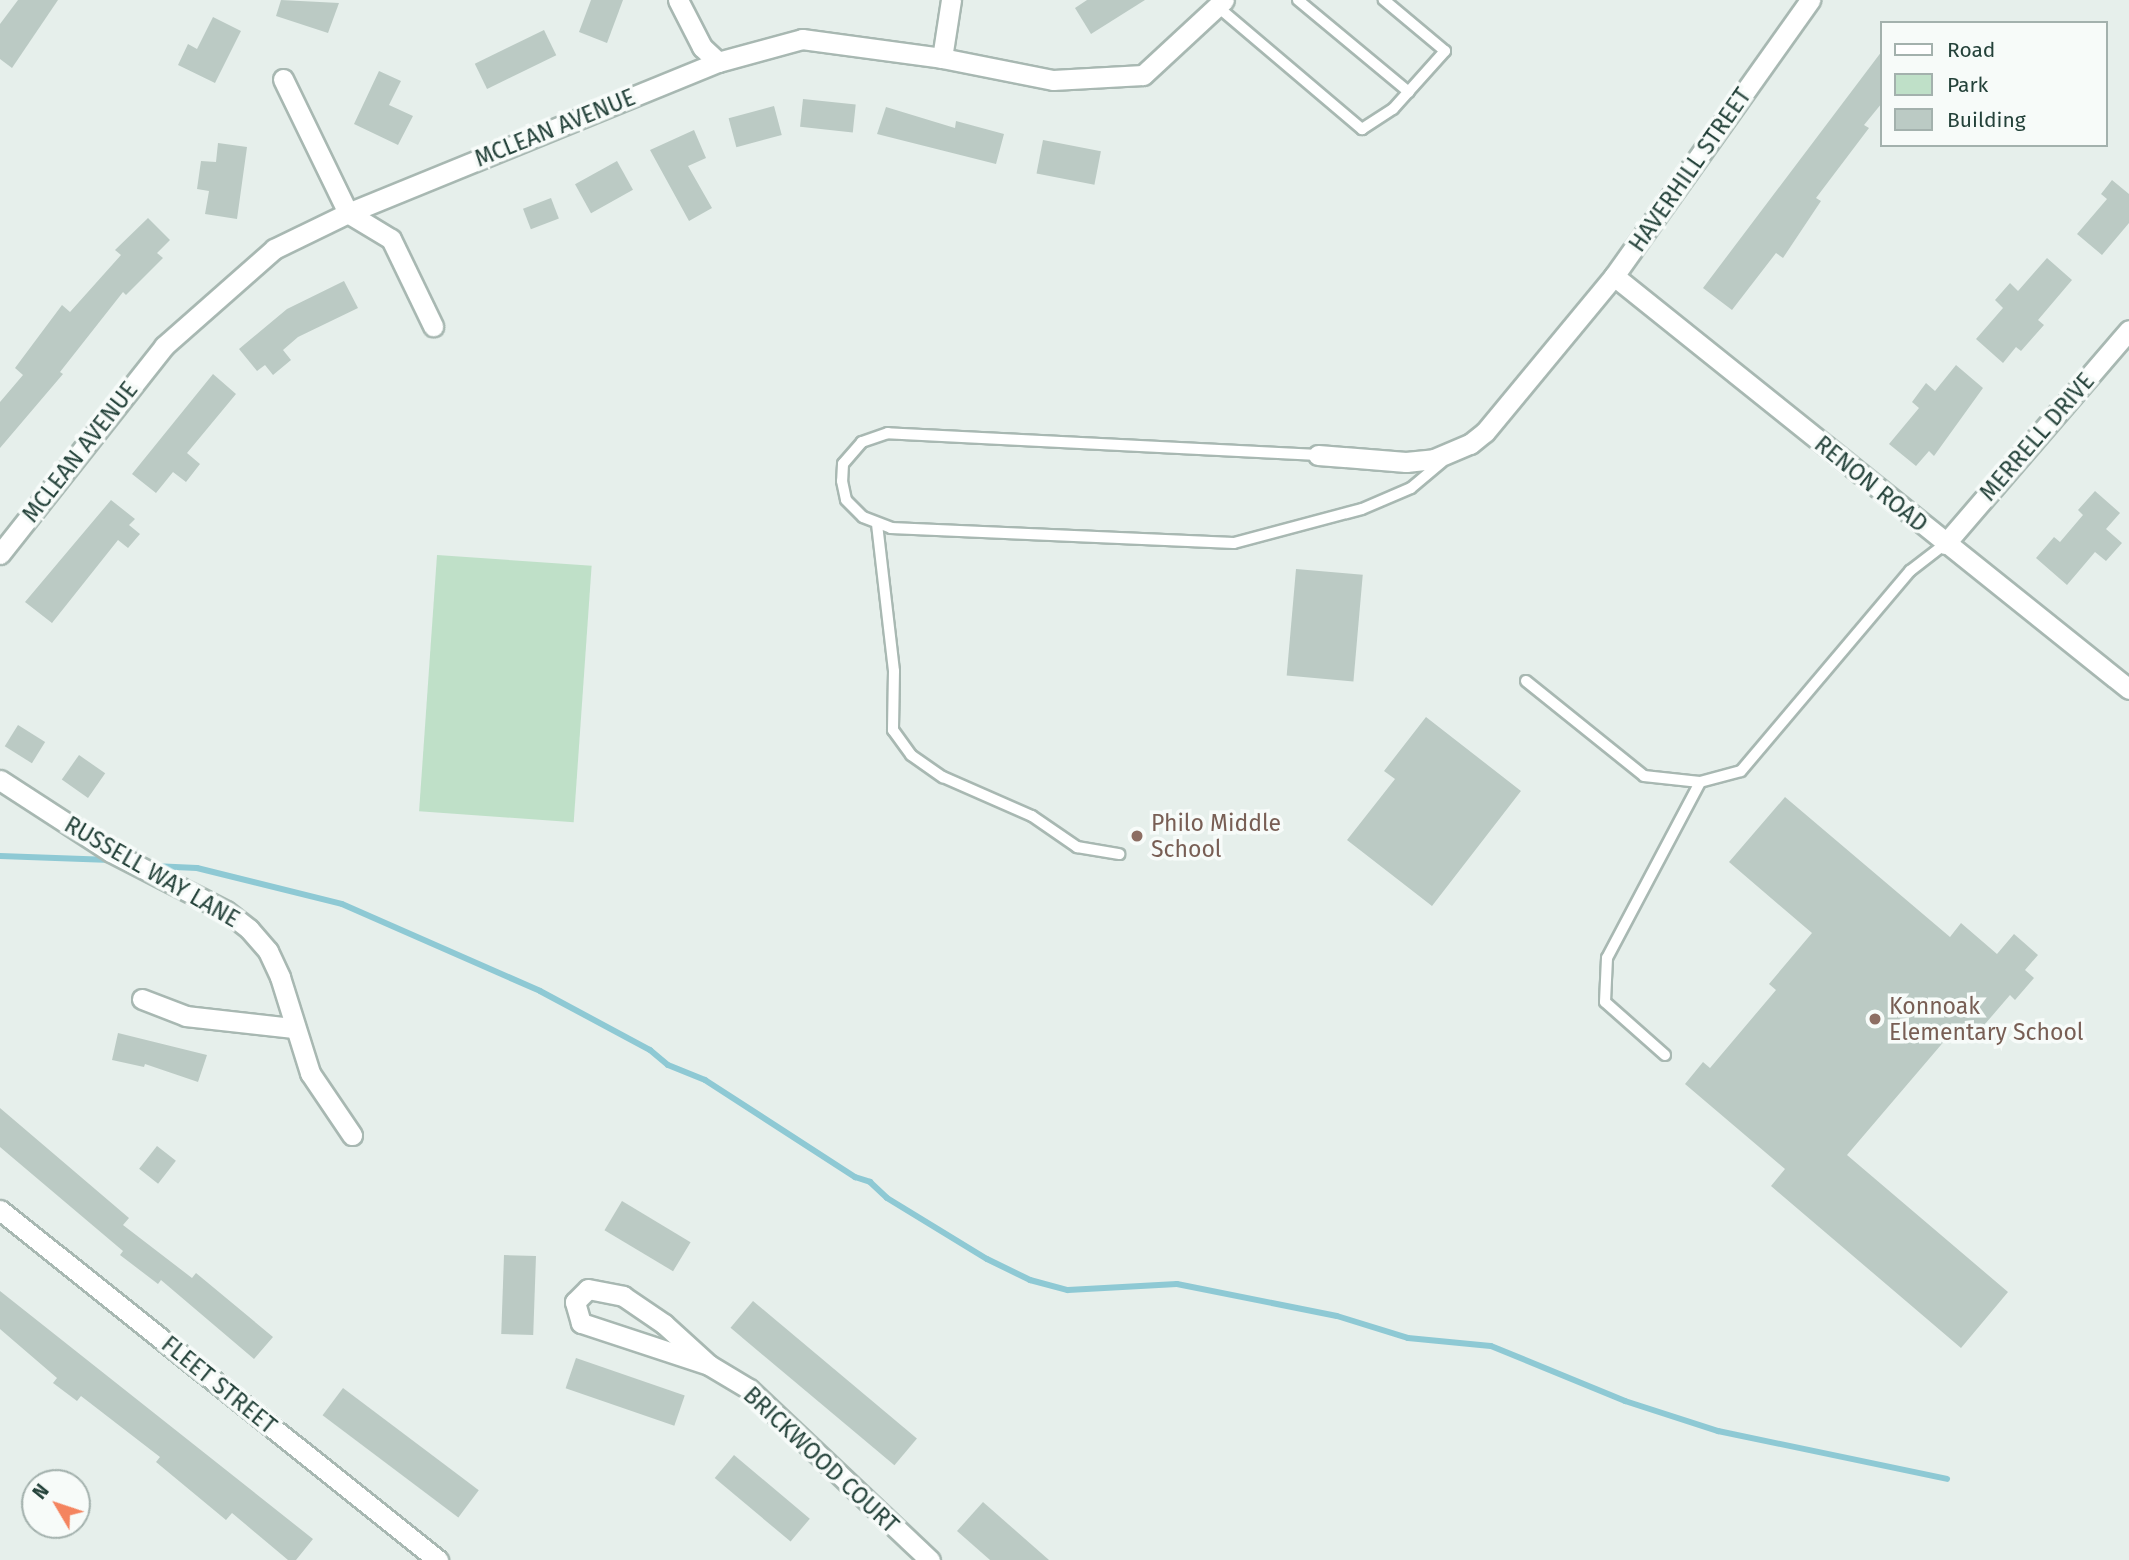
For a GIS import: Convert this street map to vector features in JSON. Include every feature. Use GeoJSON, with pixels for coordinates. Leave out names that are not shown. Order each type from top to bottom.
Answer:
{"type":"FeatureCollection","features":[{"type":"Feature","properties":{"kind":"street"},"geometry":{"type":"LineString","coordinates":[[678,0],[702,47],[718,62]]}},
{"type":"Feature","properties":{"kind":"street"},"geometry":{"type":"LineString","coordinates":[[942,58],[951,0]]}},
{"type":"Feature","properties":{"kind":"street","name":"HAVERHILL STREET"},"geometry":{"type":"LineString","coordinates":[[1452,453],[1485,432],[1566,337],[1614,276],[1810,0]]}},
{"type":"Feature","properties":{"kind":"street","name":"MCLEAN AVENUE"},"geometry":{"type":"LineString","coordinates":[[0,554],[164,346],[274,249],[348,213],[718,62],[802,39],[942,58],[1053,80],[1143,75],[1221,3]]}},
{"type":"Feature","properties":{"kind":"street"},"geometry":{"type":"LineString","coordinates":[[283,79],[348,213],[391,239],[433,326]]}},
{"type":"Feature","properties":{"kind":"street","name":"RENON ROAD"},"geometry":{"type":"LineString","coordinates":[[1614,276],[2129,689]]}},
{"type":"Feature","properties":{"kind":"street","name":"MERRELL DRIVE"},"geometry":{"type":"LineString","coordinates":[[1945,544],[2129,330]]}},
{"type":"Feature","properties":{"kind":"street"},"geometry":{"type":"LineString","coordinates":[[1318,455],[1405,462],[1452,453]]}},
{"type":"Feature","properties":{"kind":"street","name":"RUSSELL WAY LANE"},"geometry":{"type":"LineString","coordinates":[[0,780],[111,852],[226,911],[249,929],[272,960],[310,1073],[352,1135]]}},
{"type":"Feature","properties":{"kind":"street"},"geometry":{"type":"LineString","coordinates":[[142,999],[186,1016],[293,1028]]}},
{"type":"Feature","properties":{"kind":"street","name":"FLEET STREET"},"geometry":{"type":"LineString","coordinates":[[0,1210],[438,1560]]}},
{"type":"Feature","properties":{"kind":"street","name":"BRICKWOOD COURT"},"geometry":{"type":"LineString","coordinates":[[709,1365],[581,1323],[575,1302],[588,1289],[623,1296],[664,1324],[709,1365],[748,1389],[930,1560]]}},
{"type":"Feature","properties":{"kind":"lane"},"geometry":{"type":"LineString","coordinates":[[1298,0],[1409,92]]}},
{"type":"Feature","properties":{"kind":"lane"},"geometry":{"type":"LineString","coordinates":[[1221,3],[1362,129],[1393,109],[1445,51],[1384,0]]}},
{"type":"Feature","properties":{"kind":"lane"},"geometry":{"type":"LineString","coordinates":[[1318,455],[888,433],[862,442],[844,464],[846,500],[877,524],[1234,543],[1362,509],[1411,488],[1452,453]]}},
{"type":"Feature","properties":{"kind":"lane"},"geometry":{"type":"LineString","coordinates":[[877,524],[894,671],[893,730],[911,755],[943,777],[1032,816],[1077,847],[1119,854]]}},
{"type":"Feature","properties":{"kind":"lane"},"geometry":{"type":"LineString","coordinates":[[1526,681],[1644,776],[1700,782],[1741,771],[1910,571],[1945,544]]}},
{"type":"Feature","properties":{"kind":"lane"},"geometry":{"type":"LineString","coordinates":[[1665,1055],[1605,1002],[1606,958],[1700,782]]}},
{"type":"Feature","properties":{"kind":"green space"},"geometry":{"type":"Polygon","coordinates":[[[437,555],[592,566],[574,822],[419,811],[437,555]]]}},
{"type":"Feature","properties":{"kind":"building"},"geometry":{"type":"Polygon","coordinates":[[[18,0],[58,0],[12,68],[0,59],[0,24],[18,0]]]}},
{"type":"Feature","properties":{"kind":"building"},"geometry":{"type":"Polygon","coordinates":[[[281,0],[339,3],[328,33],[276,16],[281,0]]]}},
{"type":"Feature","properties":{"kind":"building"},"geometry":{"type":"Polygon","coordinates":[[[591,0],[623,0],[607,43],[579,32],[591,0]]]}},
{"type":"Feature","properties":{"kind":"building"},"geometry":{"type":"Polygon","coordinates":[[[1087,0],[1145,0],[1091,34],[1075,8],[1087,0]]]}},
{"type":"Feature","properties":{"kind":"building"},"geometry":{"type":"Polygon","coordinates":[[[213,17],[241,31],[215,83],[178,65],[188,44],[197,49],[213,17]]]}},
{"type":"Feature","properties":{"kind":"building"},"geometry":{"type":"Polygon","coordinates":[[[544,30],[556,55],[487,89],[475,64],[544,30]]]}},
{"type":"Feature","properties":{"kind":"building"},"geometry":{"type":"Polygon","coordinates":[[[1881,52],[1881,104],[1864,125],[1869,128],[1816,198],[1821,201],[1783,258],[1776,253],[1732,310],[1703,288],[1881,52]]]}},
{"type":"Feature","properties":{"kind":"building"},"geometry":{"type":"Polygon","coordinates":[[[379,71],[401,81],[389,105],[413,116],[398,145],[354,124],[379,71]]]}},
{"type":"Feature","properties":{"kind":"building"},"geometry":{"type":"Polygon","coordinates":[[[803,99],[856,105],[853,132],[800,127],[803,99]]]}},
{"type":"Feature","properties":{"kind":"building"},"geometry":{"type":"Polygon","coordinates":[[[774,106],[782,135],[736,147],[729,118],[774,106]]]}},
{"type":"Feature","properties":{"kind":"building"},"geometry":{"type":"Polygon","coordinates":[[[886,107],[955,128],[956,121],[1004,134],[996,164],[877,134],[886,107]]]}},
{"type":"Feature","properties":{"kind":"building"},"geometry":{"type":"Polygon","coordinates":[[[694,130],[706,158],[688,166],[712,208],[689,221],[650,150],[694,130]]]}},
{"type":"Feature","properties":{"kind":"building"},"geometry":{"type":"Polygon","coordinates":[[[1043,140],[1101,151],[1094,185],[1037,173],[1043,140]]]}},
{"type":"Feature","properties":{"kind":"building"},"geometry":{"type":"Polygon","coordinates":[[[218,143],[247,147],[237,219],[205,214],[209,191],[197,189],[201,161],[216,162],[218,143]]]}},
{"type":"Feature","properties":{"kind":"building"},"geometry":{"type":"Polygon","coordinates":[[[617,161],[633,190],[591,213],[575,184],[617,161]]]}},
{"type":"Feature","properties":{"kind":"building"},"geometry":{"type":"Polygon","coordinates":[[[2112,180],[2129,194],[2129,223],[2102,255],[2077,234],[2107,199],[2101,194],[2112,180]]]}},
{"type":"Feature","properties":{"kind":"building"},"geometry":{"type":"Polygon","coordinates":[[[551,198],[559,219],[531,229],[523,209],[551,198]]]}},
{"type":"Feature","properties":{"kind":"building"},"geometry":{"type":"Polygon","coordinates":[[[148,218],[170,240],[157,253],[163,258],[126,295],[123,292],[60,372],[63,374],[0,448],[0,402],[23,375],[15,368],[62,305],[70,312],[121,255],[115,250],[148,218]]]}},
{"type":"Feature","properties":{"kind":"building"},"geometry":{"type":"Polygon","coordinates":[[[2047,258],[2072,280],[2038,320],[2044,325],[2021,351],[2016,347],[2003,363],[1976,339],[2003,308],[1995,300],[2010,283],[2018,291],[2047,258]]]}},
{"type":"Feature","properties":{"kind":"building"},"geometry":{"type":"Polygon","coordinates":[[[344,281],[358,308],[298,337],[283,350],[291,360],[273,375],[265,365],[257,371],[239,349],[287,309],[344,281]]]}},
{"type":"Feature","properties":{"kind":"building"},"geometry":{"type":"Polygon","coordinates":[[[1956,365],[1983,388],[1934,456],[1929,451],[1916,466],[1889,444],[1919,408],[1912,402],[1926,383],[1935,391],[1956,365]]]}},
{"type":"Feature","properties":{"kind":"building"},"geometry":{"type":"Polygon","coordinates":[[[213,374],[236,394],[187,453],[200,464],[186,482],[173,472],[156,493],[132,474],[213,374]]]}},
{"type":"Feature","properties":{"kind":"building"},"geometry":{"type":"Polygon","coordinates":[[[2095,491],[2120,513],[2106,529],[2122,543],[2106,561],[2095,552],[2067,585],[2036,558],[2054,537],[2060,542],[2083,515],[2078,510],[2095,491]]]}},
{"type":"Feature","properties":{"kind":"building"},"geometry":{"type":"Polygon","coordinates":[[[111,500],[135,519],[129,525],[140,534],[128,548],[118,540],[52,623],[25,602],[111,500]]]}},
{"type":"Feature","properties":{"kind":"building"},"geometry":{"type":"Polygon","coordinates":[[[1296,569],[1363,575],[1353,681],[1287,676],[1296,569]]]}},
{"type":"Feature","properties":{"kind":"building"},"geometry":{"type":"Polygon","coordinates":[[[1426,717],[1521,791],[1432,906],[1347,840],[1395,779],[1384,771],[1426,717]]]}},
{"type":"Feature","properties":{"kind":"building"},"geometry":{"type":"Polygon","coordinates":[[[18,725],[45,742],[32,763],[5,746],[18,725]]]}},
{"type":"Feature","properties":{"kind":"building"},"geometry":{"type":"Polygon","coordinates":[[[79,755],[105,773],[88,798],[62,780],[79,755]]]}},
{"type":"Feature","properties":{"kind":"building"},"geometry":{"type":"Polygon","coordinates":[[[1785,797],[1950,937],[1961,923],[1997,954],[2014,934],[2038,955],[2025,970],[2034,978],[2015,1000],[2010,995],[1973,1038],[1958,1025],[1847,1155],[2008,1292],[1961,1348],[1771,1186],[1785,1169],[1685,1084],[1703,1062],[1710,1068],[1776,990],[1769,984],[1812,933],[1729,862],[1785,797]]]}},
{"type":"Feature","properties":{"kind":"building"},"geometry":{"type":"Polygon","coordinates":[[[118,1033],[207,1055],[198,1082],[145,1064],[144,1067],[112,1060],[118,1033]]]}},
{"type":"Feature","properties":{"kind":"building"},"geometry":{"type":"Polygon","coordinates":[[[0,1108],[129,1218],[123,1225],[192,1278],[196,1273],[273,1337],[254,1359],[161,1280],[158,1284],[120,1255],[123,1251],[0,1147],[0,1108]]]}},
{"type":"Feature","properties":{"kind":"building"},"geometry":{"type":"Polygon","coordinates":[[[157,1146],[176,1161],[158,1184],[139,1169],[157,1146]]]}},
{"type":"Feature","properties":{"kind":"building"},"geometry":{"type":"Polygon","coordinates":[[[622,1201],[691,1242],[673,1271],[604,1230],[622,1201]]]}},
{"type":"Feature","properties":{"kind":"building"},"geometry":{"type":"Polygon","coordinates":[[[504,1255],[536,1256],[533,1335],[501,1334],[504,1255]]]}},
{"type":"Feature","properties":{"kind":"building"},"geometry":{"type":"Polygon","coordinates":[[[0,1291],[313,1539],[296,1560],[288,1560],[232,1513],[226,1520],[156,1462],[160,1457],[81,1396],[77,1401],[53,1383],[57,1378],[0,1329],[0,1291]]]}},
{"type":"Feature","properties":{"kind":"building"},"geometry":{"type":"Polygon","coordinates":[[[753,1301],[917,1439],[894,1465],[731,1328],[753,1301]]]}},
{"type":"Feature","properties":{"kind":"building"},"geometry":{"type":"Polygon","coordinates":[[[576,1358],[685,1395],[674,1426],[566,1388],[576,1358]]]}},
{"type":"Feature","properties":{"kind":"building"},"geometry":{"type":"Polygon","coordinates":[[[343,1388],[479,1490],[458,1517],[323,1415],[343,1388]]]}},
{"type":"Feature","properties":{"kind":"building"},"geometry":{"type":"Polygon","coordinates":[[[734,1455],[810,1519],[791,1542],[715,1478],[734,1455]]]}},
{"type":"Feature","properties":{"kind":"building"},"geometry":{"type":"Polygon","coordinates":[[[983,1502],[1049,1560],[990,1560],[957,1531],[983,1502]]]}},
{"type":"Feature","properties":{"kind":"waterway"},"geometry":{"type":"LineString","coordinates":[[0,856],[111,860]]}},
{"type":"Feature","properties":{"kind":"waterway"},"geometry":{"type":"LineString","coordinates":[[153,866],[197,868],[342,904],[540,991],[650,1050],[668,1065],[705,1080],[855,1177],[870,1182],[887,1198],[987,1259],[1030,1280],[1068,1290],[1177,1284],[1337,1316],[1408,1338],[1491,1346],[1625,1401],[1718,1431],[1947,1479]]}},
{"type":"Feature","properties":{"kind":"place","name":"Philo Middle School"},"geometry":{"type":"Point","coordinates":[1137,836]}},
{"type":"Feature","properties":{"kind":"place","name":"Konnoak Elementary School"},"geometry":{"type":"Point","coordinates":[1875,1019]}}]}
